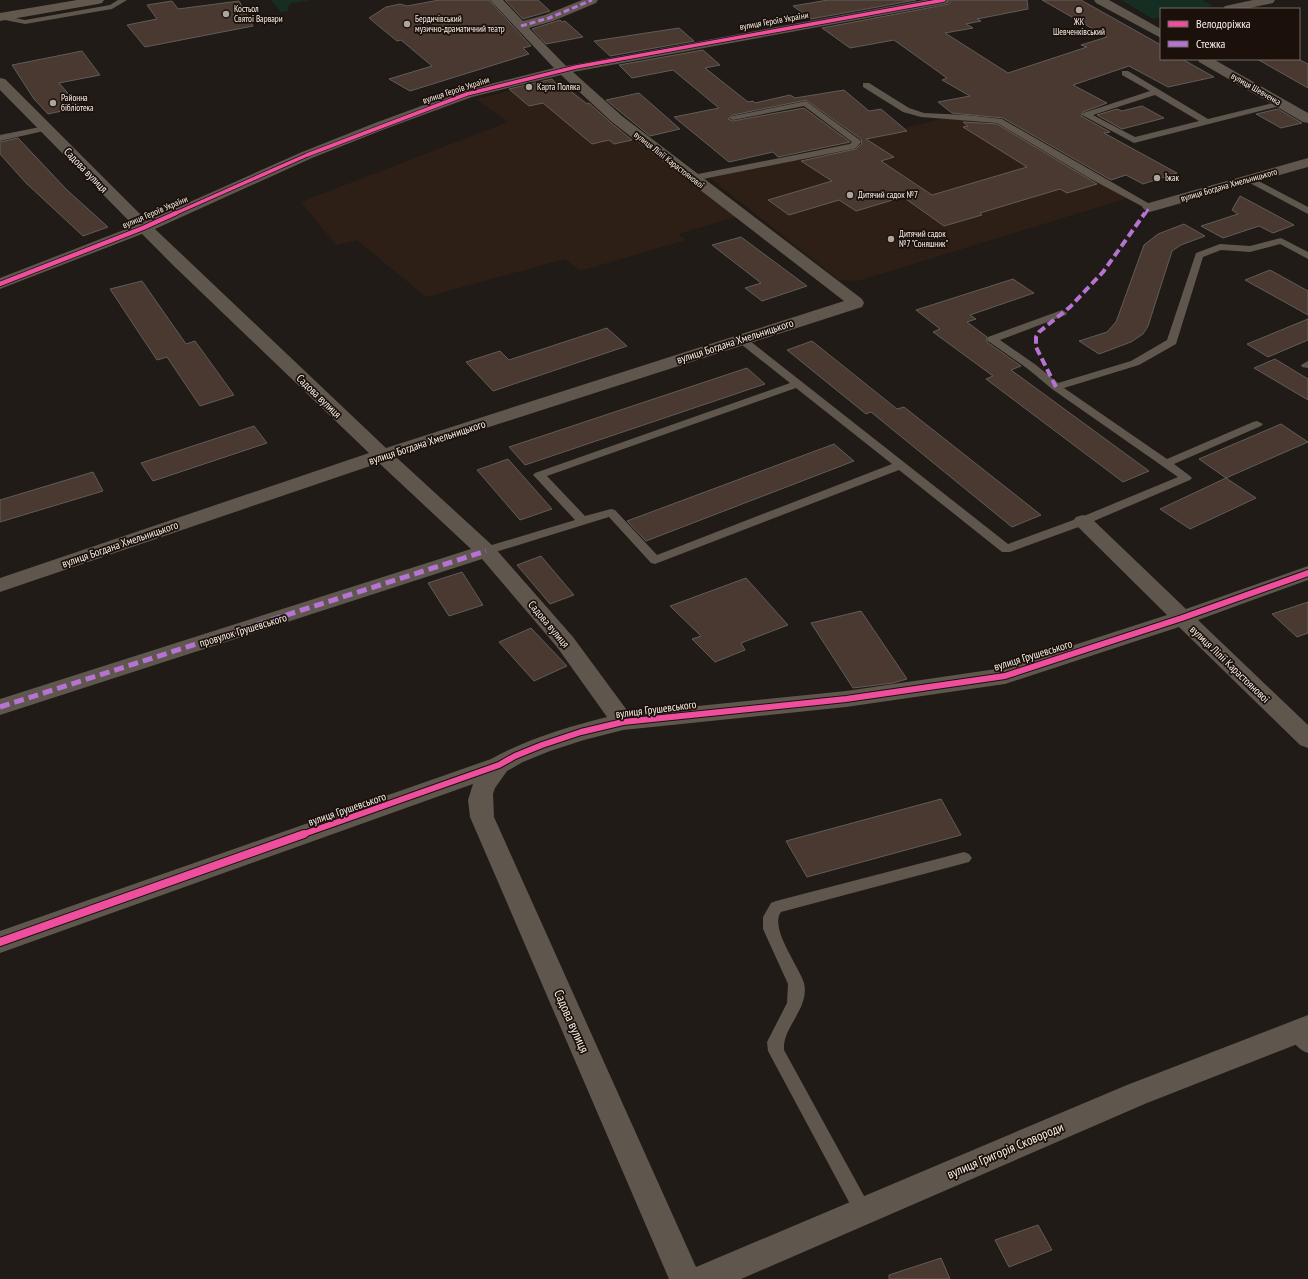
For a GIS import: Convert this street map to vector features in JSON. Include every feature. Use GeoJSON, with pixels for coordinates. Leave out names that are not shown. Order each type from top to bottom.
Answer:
{"type":"FeatureCollection","features":[{"type":"Feature","properties":{"kind":"street"},"geometry":{"type":"LineString","coordinates":[[0,17],[98,0]]}},
{"type":"Feature","properties":{"kind":"street","name":"вулиця Лілії Карастоянової"},"geometry":{"type":"LineString","coordinates":[[496,0],[562,69],[617,119],[856,303]]}},
{"type":"Feature","properties":{"kind":"street"},"geometry":{"type":"LineString","coordinates":[[521,26],[549,18],[592,0]]}},
{"type":"Feature","properties":{"kind":"street","name":"вулиця Героїв України"},"geometry":{"type":"LineString","coordinates":[[0,284],[143,228],[307,155],[380,126],[468,94],[562,69],[944,0]]}},
{"type":"Feature","properties":{"kind":"street"},"geometry":{"type":"LineString","coordinates":[[1100,0],[1160,33]]}},
{"type":"Feature","properties":{"kind":"street"},"geometry":{"type":"LineString","coordinates":[[1233,8],[1269,0]]}},
{"type":"Feature","properties":{"kind":"street"},"geometry":{"type":"LineString","coordinates":[[1148,27],[1160,24]]}},
{"type":"Feature","properties":{"kind":"street","name":"вулиця Шевченка"},"geometry":{"type":"LineString","coordinates":[[1206,60],[1308,119]]}},
{"type":"Feature","properties":{"kind":"street","name":"Садова вулиця"},"geometry":{"type":"LineString","coordinates":[[0,82],[143,228],[383,456],[486,551],[565,642],[623,722]]}},
{"type":"Feature","properties":{"kind":"street","name":"вулиця Богдана Хмельницького"},"geometry":{"type":"LineString","coordinates":[[1150,207],[1308,162]]}},
{"type":"Feature","properties":{"kind":"street","name":"вулиця Богдана Хмельницького"},"geometry":{"type":"LineString","coordinates":[[0,585],[137,537],[741,339],[856,303]]}},
{"type":"Feature","properties":{"kind":"street","name":"вулиця Лілії Карастоянової"},"geometry":{"type":"LineString","coordinates":[[1083,521],[1308,739]]}},
{"type":"Feature","properties":{"kind":"street","name":"провулок Грушевського"},"geometry":{"type":"LineString","coordinates":[[0,707],[314,608],[486,551]]}},
{"type":"Feature","properties":{"kind":"street","name":"вулиця Грушевського"},"geometry":{"type":"LineString","coordinates":[[0,942],[499,765],[542,745],[582,732],[623,722],[846,699],[1005,676],[1182,618],[1308,573]]}},
{"type":"Feature","properties":{"kind":"street","name":"Садова вулиця"},"geometry":{"type":"LineString","coordinates":[[499,765],[484,784],[479,800],[482,817],[685,1279]]}},
{"type":"Feature","properties":{"kind":"street","name":"вулиця Григорія Сковороди"},"geometry":{"type":"LineString","coordinates":[[704,1279],[1137,1094],[1304,1035]]}},
{"type":"Feature","properties":{"kind":"lane"},"geometry":{"type":"LineString","coordinates":[[0,17],[25,22],[112,7],[123,0]]}},
{"type":"Feature","properties":{"kind":"lane"},"geometry":{"type":"LineString","coordinates":[[1125,73],[1205,122]]}},
{"type":"Feature","properties":{"kind":"lane"},"geometry":{"type":"LineString","coordinates":[[866,85],[906,110],[924,115],[966,117],[999,121],[1092,176],[1150,207]]}},
{"type":"Feature","properties":{"kind":"lane"},"geometry":{"type":"LineString","coordinates":[[1155,92],[1086,115],[1134,140],[1281,103]]}},
{"type":"Feature","properties":{"kind":"lane"},"geometry":{"type":"LineString","coordinates":[[693,178],[854,146],[857,142],[806,103],[733,118]]}},
{"type":"Feature","properties":{"kind":"lane"},"geometry":{"type":"LineString","coordinates":[[0,138],[45,128]]}},
{"type":"Feature","properties":{"kind":"lane"},"geometry":{"type":"LineString","coordinates":[[1249,179],[1308,211]]}},
{"type":"Feature","properties":{"kind":"lane"},"geometry":{"type":"LineString","coordinates":[[1056,387],[1135,363],[1172,342],[1199,255],[1220,247],[1250,249],[1281,241],[1308,256]]}},
{"type":"Feature","properties":{"kind":"lane"},"geometry":{"type":"LineString","coordinates":[[741,339],[1006,549],[1083,521],[1186,478],[1056,387],[1032,367],[992,339],[1062,313]]}},
{"type":"Feature","properties":{"kind":"lane"},"geometry":{"type":"LineString","coordinates":[[583,521],[539,475],[798,384]]}},
{"type":"Feature","properties":{"kind":"lane"},"geometry":{"type":"LineString","coordinates":[[1165,464],[1257,424]]}},
{"type":"Feature","properties":{"kind":"lane"},"geometry":{"type":"LineString","coordinates":[[486,551],[611,513],[655,560],[900,465]]}},
{"type":"Feature","properties":{"kind":"lane"},"geometry":{"type":"LineString","coordinates":[[863,1211],[776,1051],[775,1042],[795,1004],[796,984],[771,929],[769,921],[772,912],[776,907],[964,858]]}},
{"type":"Feature","properties":{"kind":"shaded area"},"geometry":{"type":"Polygon","coordinates":[[[559,79],[736,217],[678,234],[686,240],[580,271],[565,259],[426,297],[357,240],[336,245],[301,202],[508,122],[476,99],[559,79]]]}},
{"type":"Feature","properties":{"kind":"shaded area","name":"Дитячий садок №7 \"Соняшник\""},"geometry":{"type":"Polygon","coordinates":[[[948,117],[996,122],[1128,198],[858,281],[839,280],[710,178],[948,117]]]}},
{"type":"Feature","properties":{"kind":"green space"},"geometry":{"type":"Polygon","coordinates":[[[271,0],[312,0],[291,3],[288,7],[289,11],[281,12],[271,0]]]}},
{"type":"Feature","properties":{"kind":"green space"},"geometry":{"type":"Polygon","coordinates":[[[1121,0],[1202,0],[1213,6],[1203,8],[1160,8],[1160,17],[1153,19],[1121,0]]]}},
{"type":"Feature","properties":{"kind":"building"},"geometry":{"type":"Polygon","coordinates":[[[439,0],[489,0],[531,46],[523,48],[529,54],[410,91],[389,79],[432,66],[401,40],[397,41],[369,18],[386,7],[400,4],[407,6],[439,0]]]}},
{"type":"Feature","properties":{"kind":"building"},"geometry":{"type":"Polygon","coordinates":[[[505,0],[538,0],[550,11],[523,19],[505,0]]]}},
{"type":"Feature","properties":{"kind":"building"},"geometry":{"type":"Polygon","coordinates":[[[828,0],[916,0],[811,19],[793,6],[828,0]]]}},
{"type":"Feature","properties":{"kind":"building"},"geometry":{"type":"Polygon","coordinates":[[[951,0],[1027,0],[1028,9],[977,19],[981,21],[966,24],[973,28],[945,33],[1008,73],[1087,47],[1081,45],[1107,37],[1042,0],[1081,0],[1160,44],[1160,60],[1184,60],[1214,77],[1168,87],[1129,66],[1073,85],[1107,103],[1083,112],[1081,116],[1110,132],[1104,133],[1177,173],[1143,184],[1126,175],[1111,180],[1003,118],[952,113],[938,102],[970,96],[942,80],[947,78],[894,40],[850,48],[822,28],[949,4],[951,0]]]}},
{"type":"Feature","properties":{"kind":"building"},"geometry":{"type":"Polygon","coordinates":[[[172,1],[178,9],[239,1],[253,26],[145,47],[127,25],[157,19],[147,5],[172,1]]]}},
{"type":"Feature","properties":{"kind":"building"},"geometry":{"type":"Polygon","coordinates":[[[560,20],[562,22],[565,21],[583,37],[546,44],[532,29],[560,20]]]}},
{"type":"Feature","properties":{"kind":"building"},"geometry":{"type":"Polygon","coordinates":[[[679,28],[694,41],[610,56],[594,41],[679,28]]]}},
{"type":"Feature","properties":{"kind":"building"},"geometry":{"type":"Polygon","coordinates":[[[703,50],[720,65],[705,68],[748,102],[753,101],[755,103],[790,95],[795,98],[844,90],[869,111],[881,109],[907,131],[866,139],[894,157],[881,161],[932,195],[1027,167],[963,127],[968,126],[963,122],[997,124],[1097,184],[1067,193],[1060,189],[980,213],[982,215],[944,226],[903,197],[856,211],[839,200],[789,215],[768,200],[832,181],[801,161],[856,149],[862,143],[861,139],[806,100],[733,115],[728,119],[733,121],[804,108],[850,142],[778,157],[773,152],[729,162],[674,117],[719,108],[673,70],[632,78],[619,65],[703,50]]]}},
{"type":"Feature","properties":{"kind":"building"},"geometry":{"type":"Polygon","coordinates":[[[82,51],[100,75],[59,83],[80,107],[48,114],[34,99],[12,65],[82,51]]]}},
{"type":"Feature","properties":{"kind":"building"},"geometry":{"type":"Polygon","coordinates":[[[1259,60],[1300,60],[1308,64],[1308,88],[1259,60]]]}},
{"type":"Feature","properties":{"kind":"building"},"geometry":{"type":"Polygon","coordinates":[[[552,79],[556,84],[560,83],[587,104],[589,103],[632,140],[614,144],[609,140],[592,144],[543,103],[529,106],[509,89],[552,79]]]}},
{"type":"Feature","properties":{"kind":"building"},"geometry":{"type":"Polygon","coordinates":[[[639,93],[680,129],[650,136],[606,100],[639,93]]]}},
{"type":"Feature","properties":{"kind":"building"},"geometry":{"type":"Polygon","coordinates":[[[1142,106],[1164,118],[1122,129],[1097,115],[1117,109],[1122,111],[1142,106]]]}},
{"type":"Feature","properties":{"kind":"building"},"geometry":{"type":"Polygon","coordinates":[[[1278,109],[1302,123],[1281,128],[1256,114],[1278,109]]]}},
{"type":"Feature","properties":{"kind":"building"},"geometry":{"type":"Polygon","coordinates":[[[18,138],[67,190],[108,227],[83,236],[26,183],[0,154],[0,142],[18,138]]]}},
{"type":"Feature","properties":{"kind":"building"},"geometry":{"type":"Polygon","coordinates":[[[1240,196],[1294,225],[1273,233],[1259,226],[1223,238],[1201,226],[1238,214],[1232,210],[1240,196]]]}},
{"type":"Feature","properties":{"kind":"building"},"geometry":{"type":"Polygon","coordinates":[[[1184,224],[1205,236],[1181,245],[1172,251],[1148,326],[1143,334],[1131,342],[1099,354],[1079,341],[1107,332],[1116,322],[1144,245],[1158,234],[1184,224]]]}},
{"type":"Feature","properties":{"kind":"building"},"geometry":{"type":"Polygon","coordinates":[[[741,237],[807,286],[762,301],[745,288],[761,283],[712,245],[741,237]]]}},
{"type":"Feature","properties":{"kind":"building"},"geometry":{"type":"Polygon","coordinates":[[[1270,270],[1308,291],[1308,315],[1245,280],[1270,270]]]}},
{"type":"Feature","properties":{"kind":"building"},"geometry":{"type":"Polygon","coordinates":[[[1013,279],[1034,293],[970,315],[976,319],[967,322],[987,337],[987,342],[1021,366],[1011,370],[1149,471],[1123,482],[986,379],[993,376],[933,332],[940,329],[916,310],[1013,279]]]}},
{"type":"Feature","properties":{"kind":"building"},"geometry":{"type":"Polygon","coordinates":[[[142,281],[186,344],[195,341],[234,395],[200,406],[167,357],[157,360],[110,289],[142,281]]]}},
{"type":"Feature","properties":{"kind":"building"},"geometry":{"type":"Polygon","coordinates":[[[1308,319],[1308,340],[1268,357],[1247,344],[1308,319]]]}},
{"type":"Feature","properties":{"kind":"building"},"geometry":{"type":"Polygon","coordinates":[[[607,328],[627,346],[493,391],[466,362],[500,351],[509,360],[607,328]]]}},
{"type":"Feature","properties":{"kind":"building"},"geometry":{"type":"Polygon","coordinates":[[[812,341],[897,409],[904,407],[1041,515],[1012,527],[871,412],[866,414],[787,350],[812,341]]]}},
{"type":"Feature","properties":{"kind":"building"},"geometry":{"type":"Polygon","coordinates":[[[1275,359],[1308,379],[1308,400],[1254,368],[1275,359]]]}},
{"type":"Feature","properties":{"kind":"building"},"geometry":{"type":"Polygon","coordinates":[[[747,368],[765,384],[525,465],[509,447],[747,368]]]}},
{"type":"Feature","properties":{"kind":"building"},"geometry":{"type":"Polygon","coordinates":[[[1281,424],[1308,442],[1226,478],[1199,459],[1281,424]]]}},
{"type":"Feature","properties":{"kind":"building"},"geometry":{"type":"Polygon","coordinates":[[[254,426],[267,443],[153,481],[141,463],[254,426]]]}},
{"type":"Feature","properties":{"kind":"building"},"geometry":{"type":"Polygon","coordinates":[[[834,444],[854,461],[646,541],[627,521],[834,444]]]}},
{"type":"Feature","properties":{"kind":"building"},"geometry":{"type":"Polygon","coordinates":[[[508,459],[552,509],[520,520],[477,470],[508,459]]]}},
{"type":"Feature","properties":{"kind":"building"},"geometry":{"type":"Polygon","coordinates":[[[93,472],[103,491],[0,522],[0,500],[93,472]]]}},
{"type":"Feature","properties":{"kind":"building"},"geometry":{"type":"Polygon","coordinates":[[[1226,478],[1256,498],[1190,529],[1160,509],[1226,478]]]}},
{"type":"Feature","properties":{"kind":"building"},"geometry":{"type":"Polygon","coordinates":[[[541,556],[574,595],[550,604],[517,565],[541,556]]]}},
{"type":"Feature","properties":{"kind":"building"},"geometry":{"type":"Polygon","coordinates":[[[462,572],[483,605],[449,616],[428,583],[462,572]]]}},
{"type":"Feature","properties":{"kind":"building"},"geometry":{"type":"Polygon","coordinates":[[[746,578],[788,625],[741,643],[745,650],[715,662],[692,639],[701,636],[670,606],[746,578]]]}},
{"type":"Feature","properties":{"kind":"building"},"geometry":{"type":"Polygon","coordinates":[[[1308,602],[1308,633],[1297,637],[1272,614],[1308,602]]]}},
{"type":"Feature","properties":{"kind":"building"},"geometry":{"type":"Polygon","coordinates":[[[861,611],[907,679],[893,683],[853,688],[811,623],[861,611]]]}},
{"type":"Feature","properties":{"kind":"building"},"geometry":{"type":"Polygon","coordinates":[[[531,628],[567,666],[534,681],[499,642],[531,628]]]}},
{"type":"Feature","properties":{"kind":"building"},"geometry":{"type":"Polygon","coordinates":[[[941,799],[961,835],[807,877],[786,841],[941,799]]]}},
{"type":"Feature","properties":{"kind":"building"},"geometry":{"type":"Polygon","coordinates":[[[1038,1225],[1052,1250],[1009,1267],[995,1240],[1038,1225]]]}},
{"type":"Feature","properties":{"kind":"building"},"geometry":{"type":"Polygon","coordinates":[[[941,1258],[950,1279],[889,1279],[889,1275],[941,1258]]]}},
{"type":"Feature","properties":{"kind":"marked path"},"geometry":{"type":"LineString","coordinates":[[521,26],[549,18],[592,0]]}},
{"type":"Feature","properties":{"kind":"marked path"},"geometry":{"type":"LineString","coordinates":[[1056,387],[1036,347],[1036,337],[1039,332],[1070,307],[1103,272],[1150,207]]}},
{"type":"Feature","properties":{"kind":"marked path"},"geometry":{"type":"LineString","coordinates":[[0,707],[486,551]]}},
{"type":"Feature","properties":{"kind":"cycle path"},"geometry":{"type":"LineString","coordinates":[[0,284],[143,228],[307,155],[467,94],[576,67],[944,0]]}},
{"type":"Feature","properties":{"kind":"cycle path"},"geometry":{"type":"LineString","coordinates":[[0,942],[499,765],[515,756],[542,745],[581,732],[623,722],[846,699],[1005,676],[1182,618],[1308,573]]}},
{"type":"Feature","properties":{"kind":"place","name":"ЖК Шевченківський"},"geometry":{"type":"Point","coordinates":[1079,10]}},
{"type":"Feature","properties":{"kind":"place","name":"Костьол Святої Варвари"},"geometry":{"type":"Point","coordinates":[226,14]}},
{"type":"Feature","properties":{"kind":"place","name":"Бердичівський музично-драматичний театр"},"geometry":{"type":"Point","coordinates":[407,24]}},
{"type":"Feature","properties":{"kind":"place","name":"Карта Поляка"},"geometry":{"type":"Point","coordinates":[529,87]}},
{"type":"Feature","properties":{"kind":"place","name":"Районна бібліотека"},"geometry":{"type":"Point","coordinates":[53,103]}},
{"type":"Feature","properties":{"kind":"place","name":"Їжак"},"geometry":{"type":"Point","coordinates":[1157,178]}},
{"type":"Feature","properties":{"kind":"place","name":"Дитячий садок №7"},"geometry":{"type":"Point","coordinates":[850,195]}},
{"type":"Feature","properties":{"kind":"place","name":"Дитячий садок №7 \"Соняшник\""},"geometry":{"type":"Point","coordinates":[891,239]}}]}
